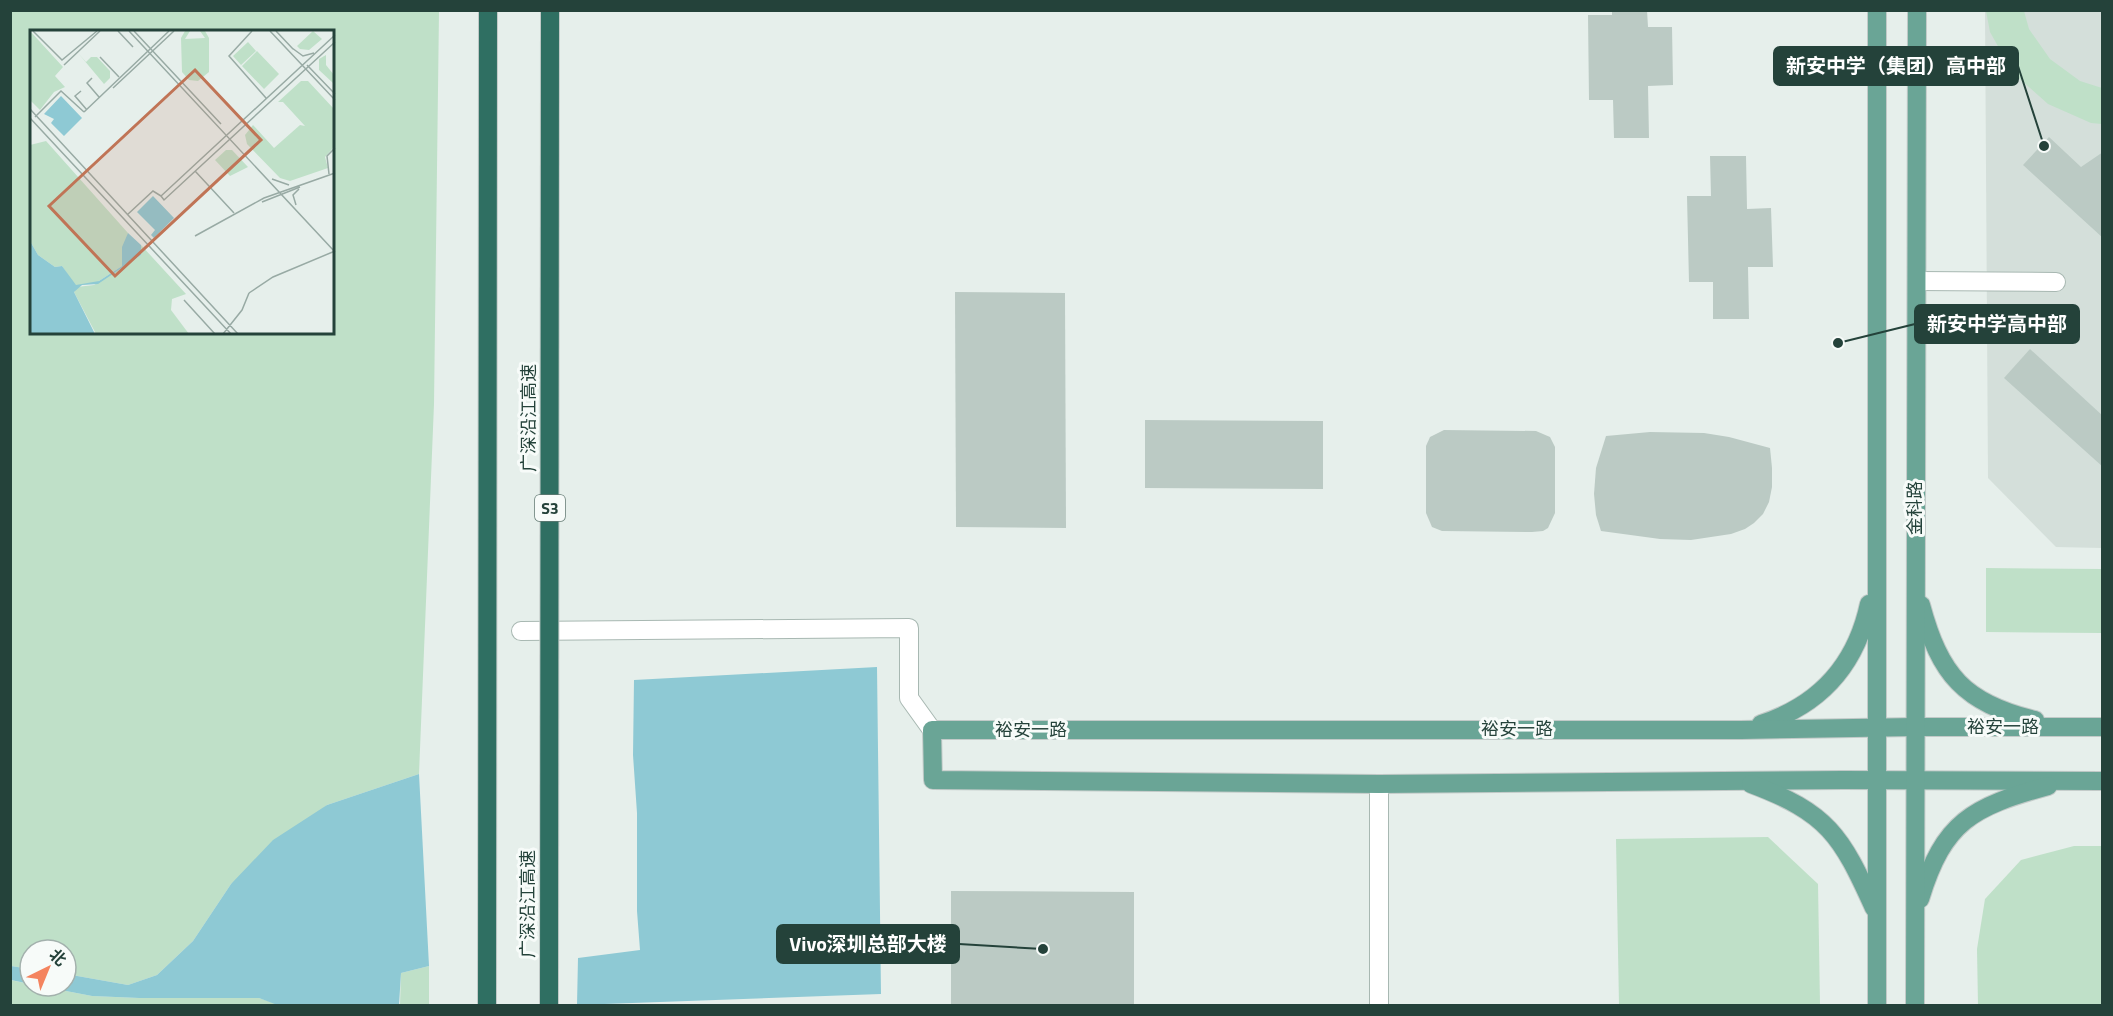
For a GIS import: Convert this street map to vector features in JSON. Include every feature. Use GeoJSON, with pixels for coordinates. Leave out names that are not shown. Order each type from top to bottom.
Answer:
{"type":"FeatureCollection","features":[{"type":"Feature","properties":{"kind":"highway"},"geometry":{"type":"LineString","coordinates":[[487,1005],[488,10]]}},
{"type":"Feature","properties":{"kind":"highway","name":"广深沿江高速"},"geometry":{"type":"LineString","coordinates":[[549,1005],[550,10]]}},
{"type":"Feature","properties":{"kind":"main road"},"geometry":{"type":"LineString","coordinates":[[1877,10],[1877,1005]]}},
{"type":"Feature","properties":{"kind":"main road","name":"金科路"},"geometry":{"type":"LineString","coordinates":[[1915,1005],[1917,10]]}},
{"type":"Feature","properties":{"kind":"main road"},"geometry":{"type":"LineString","coordinates":[[1741,730],[1782,717],[1819,693],[1834,678],[1858,641],[1866,618],[1876,573]]}},
{"type":"Feature","properties":{"kind":"main road"},"geometry":{"type":"LineString","coordinates":[[1915,579],[1935,649],[1947,670],[1965,689],[1981,701],[2000,710],[2063,727]]}},
{"type":"Feature","properties":{"kind":"main road","name":"裕安一路"},"geometry":{"type":"LineString","coordinates":[[932,730],[1741,730],[2103,727]]}},
{"type":"Feature","properties":{"kind":"main road"},"geometry":{"type":"LineString","coordinates":[[932,730],[933,780],[1378,784],[1914,779],[2103,781]]}},
{"type":"Feature","properties":{"kind":"main road"},"geometry":{"type":"LineString","coordinates":[[1741,780],[1795,803],[1826,825],[1847,852],[1876,914]]}},
{"type":"Feature","properties":{"kind":"main road"},"geometry":{"type":"LineString","coordinates":[[1915,918],[1927,876],[1936,857],[1948,837],[1969,816],[1995,803],[2070,780]]}},
{"type":"Feature","properties":{"kind":"street"},"geometry":{"type":"LineString","coordinates":[[1917,281],[2056,282]]}},
{"type":"Feature","properties":{"kind":"street"},"geometry":{"type":"LineString","coordinates":[[521,631],[909,628],[909,698],[932,730]]}},
{"type":"Feature","properties":{"kind":"street"},"geometry":{"type":"LineString","coordinates":[[1378,784],[1379,1005]]}},
{"type":"Feature","properties":{"kind":"shaded area"},"geometry":{"type":"Polygon","coordinates":[[[1985,11],[2102,11],[2102,548],[2056,547],[1988,478],[1985,11]]]}},
{"type":"Feature","properties":{"kind":"green space"},"geometry":{"type":"Polygon","coordinates":[[[11,11],[439,11],[434,404],[419,774],[327,805],[231,884],[193,941],[157,975],[128,985],[78,976],[78,938],[18,938],[18,967],[11,966],[11,11]]]}},
{"type":"Feature","properties":{"kind":"green space"},"geometry":{"type":"Polygon","coordinates":[[[1986,11],[2024,11],[2029,29],[2050,59],[2080,81],[2102,88],[2102,124],[2091,123],[2048,104],[2013,73],[1990,32],[1986,11]]]}},
{"type":"Feature","properties":{"kind":"green space"},"geometry":{"type":"Polygon","coordinates":[[[1986,568],[2102,569],[2102,633],[1986,632],[1986,568]]]}},
{"type":"Feature","properties":{"kind":"green space"},"geometry":{"type":"Polygon","coordinates":[[[1768,837],[1818,884],[1820,1005],[1619,1005],[1616,839],[1768,837]]]}},
{"type":"Feature","properties":{"kind":"green space"},"geometry":{"type":"Polygon","coordinates":[[[2074,846],[2102,846],[2102,1005],[1978,1005],[1977,949],[1985,899],[2021,860],[2074,846]]]}},
{"type":"Feature","properties":{"kind":"green space"},"geometry":{"type":"Polygon","coordinates":[[[429,966],[429,1005],[400,1006],[401,973],[429,966]]]}},
{"type":"Feature","properties":{"kind":"green space"},"geometry":{"type":"Polygon","coordinates":[[[10,980],[18,982],[18,998],[78,998],[78,993],[139,998],[259,998],[280,1005],[11,1005],[10,980]]]}},
{"type":"Feature","properties":{"kind":"water"},"geometry":{"type":"Polygon","coordinates":[[[877,667],[881,994],[577,1005],[578,958],[640,950],[637,911],[637,813],[633,755],[634,680],[877,667]]]}},
{"type":"Feature","properties":{"kind":"water"},"geometry":{"type":"Polygon","coordinates":[[[419,774],[429,966],[401,973],[399,1005],[280,1006],[259,998],[139,998],[78,993],[78,976],[128,985],[157,975],[193,941],[231,884],[273,840],[327,805],[419,774]]]}},
{"type":"Feature","properties":{"kind":"water"},"geometry":{"type":"Polygon","coordinates":[[[11,966],[18,967],[18,981],[11,980],[11,966]]]}},
{"type":"Feature","properties":{"kind":"building"},"geometry":{"type":"Polygon","coordinates":[[[1612,10],[1647,10],[1648,27],[1672,27],[1673,85],[1648,86],[1649,138],[1614,138],[1613,100],[1589,100],[1588,15],[1612,15],[1612,10]]]}},
{"type":"Feature","properties":{"kind":"building"},"geometry":{"type":"Polygon","coordinates":[[[2049,137],[2081,167],[2103,152],[2103,238],[2023,165],[2049,137]]]}},
{"type":"Feature","properties":{"kind":"building"},"geometry":{"type":"Polygon","coordinates":[[[1710,156],[1746,156],[1747,209],[1771,208],[1773,267],[1748,267],[1749,319],[1713,319],[1713,282],[1689,282],[1687,196],[1711,196],[1710,156]]]}},
{"type":"Feature","properties":{"kind":"building"},"geometry":{"type":"Polygon","coordinates":[[[955,292],[1065,293],[1066,528],[956,527],[955,292]]]}},
{"type":"Feature","properties":{"kind":"building"},"geometry":{"type":"Polygon","coordinates":[[[2030,349],[2103,416],[2103,467],[2004,378],[2030,349]]]}},
{"type":"Feature","properties":{"kind":"building"},"geometry":{"type":"Polygon","coordinates":[[[1145,420],[1323,421],[1323,489],[1145,488],[1145,420]]]}},
{"type":"Feature","properties":{"kind":"building"},"geometry":{"type":"Polygon","coordinates":[[[1444,430],[1536,431],[1550,437],[1555,447],[1555,513],[1548,528],[1532,532],[1442,531],[1432,527],[1426,513],[1426,446],[1430,437],[1444,430]]]}},
{"type":"Feature","properties":{"kind":"building"},"geometry":{"type":"Polygon","coordinates":[[[1650,432],[1704,433],[1770,448],[1772,487],[1769,502],[1763,514],[1745,529],[1731,534],[1691,540],[1660,539],[1601,531],[1596,515],[1594,494],[1596,468],[1606,436],[1650,432]]]}},
{"type":"Feature","properties":{"kind":"building"},"geometry":{"type":"Polygon","coordinates":[[[951,891],[1134,892],[1134,1005],[951,1005],[951,891]]]}},
{"type":"Feature","properties":{"kind":"place","name":"新安中学（集团）高中部"},"geometry":{"type":"Point","coordinates":[2044,146]}},
{"type":"Feature","properties":{"kind":"place","name":"新安中学高中部"},"geometry":{"type":"Point","coordinates":[1838,343]}},
{"type":"Feature","properties":{"kind":"place","name":"Vivo深圳总部大楼"},"geometry":{"type":"Point","coordinates":[1043,949]}}]}
